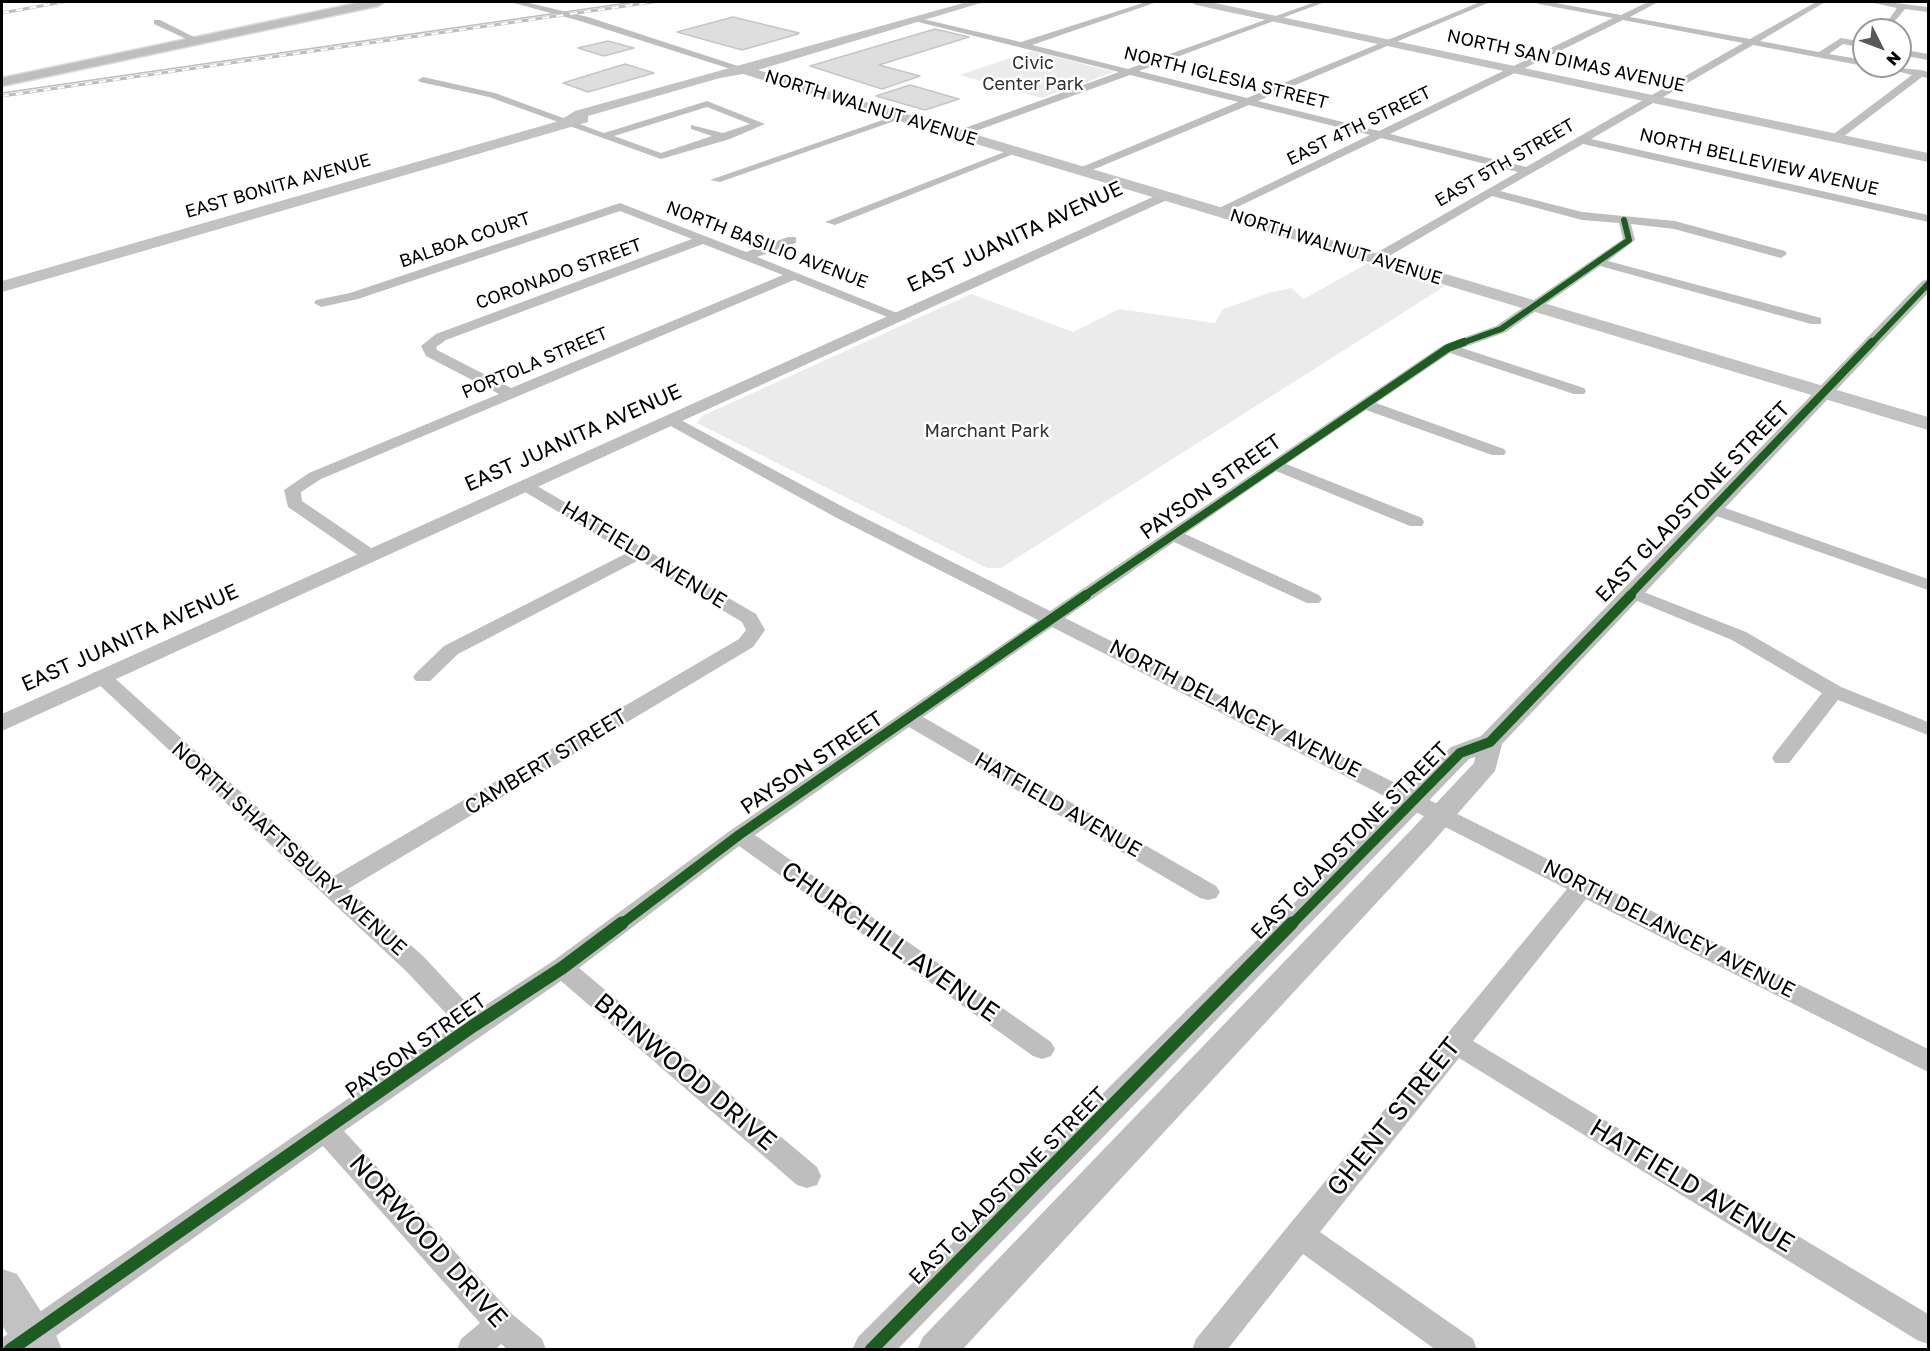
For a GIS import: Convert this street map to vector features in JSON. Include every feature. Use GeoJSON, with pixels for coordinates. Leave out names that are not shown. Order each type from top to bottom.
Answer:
{"type":"FeatureCollection","features":[{"type":"Feature","properties":{"kind":"main road"},"geometry":{"type":"LineString","coordinates":[[2,82],[356,2]]}},
{"type":"Feature","properties":{"kind":"main road"},"geometry":{"type":"LineString","coordinates":[[2,76],[378,2]]}},
{"type":"Feature","properties":{"kind":"main road","name":"EAST BONITA AVENUE"},"geometry":{"type":"LineString","coordinates":[[2,287],[566,122],[580,114],[719,74],[744,70],[978,2]]}},
{"type":"Feature","properties":{"kind":"main road","name":"NORTH SAN DIMAS AVENUE"},"geometry":{"type":"LineString","coordinates":[[1196,2],[1929,158]]}},
{"type":"Feature","properties":{"kind":"main road","name":"NORTH WALNUT AVENUE"},"geometry":{"type":"LineString","coordinates":[[744,70],[1929,424]]}},
{"type":"Feature","properties":{"kind":"main road"},"geometry":{"type":"LineString","coordinates":[[2,1288],[28,1345]]}},
{"type":"Feature","properties":{"kind":"street"},"geometry":{"type":"LineString","coordinates":[[1022,45],[1153,2]]}},
{"type":"Feature","properties":{"kind":"street"},"geometry":{"type":"LineString","coordinates":[[958,134],[1321,2]]}},
{"type":"Feature","properties":{"kind":"street"},"geometry":{"type":"LineString","coordinates":[[1081,171],[1486,2]]}},
{"type":"Feature","properties":{"kind":"street"},"geometry":{"type":"LineString","coordinates":[[1539,2],[1852,61]]}},
{"type":"Feature","properties":{"kind":"street","name":"EAST 4TH STREET"},"geometry":{"type":"LineString","coordinates":[[1219,212],[1654,2]]}},
{"type":"Feature","properties":{"kind":"street","name":"EAST 5TH STREET"},"geometry":{"type":"LineString","coordinates":[[1375,259],[1821,2]]}},
{"type":"Feature","properties":{"kind":"street"},"geometry":{"type":"LineString","coordinates":[[1873,2],[1929,10]]}},
{"type":"Feature","properties":{"kind":"street"},"geometry":{"type":"LineString","coordinates":[[520,3],[744,70]]}},
{"type":"Feature","properties":{"kind":"street"},"geometry":{"type":"LineString","coordinates":[[1895,18],[1903,6]]}},
{"type":"Feature","properties":{"kind":"street","name":"NORTH IGLESIA STREET"},"geometry":{"type":"LineString","coordinates":[[917,19],[1527,171]]}},
{"type":"Feature","properties":{"kind":"street"},"geometry":{"type":"LineString","coordinates":[[157,22],[193,39]]}},
{"type":"Feature","properties":{"kind":"street"},"geometry":{"type":"LineString","coordinates":[[1821,55],[1841,41],[1852,43]]}},
{"type":"Feature","properties":{"kind":"street"},"geometry":{"type":"LineString","coordinates":[[1912,54],[1929,57]]}},
{"type":"Feature","properties":{"kind":"street"},"geometry":{"type":"LineString","coordinates":[[1835,138],[1925,74]]}},
{"type":"Feature","properties":{"kind":"street"},"geometry":{"type":"LineString","coordinates":[[423,80],[492,95],[604,136],[661,156],[726,137],[760,123],[706,104],[604,136]]}},
{"type":"Feature","properties":{"kind":"street"},"geometry":{"type":"LineString","coordinates":[[716,180],[901,117]]}},
{"type":"Feature","properties":{"kind":"street"},"geometry":{"type":"LineString","coordinates":[[695,127],[726,137]]}},
{"type":"Feature","properties":{"kind":"street","name":"NORTH BELLEVIEW AVENUE"},"geometry":{"type":"LineString","coordinates":[[1581,140],[1929,219]]}},
{"type":"Feature","properties":{"kind":"street"},"geometry":{"type":"LineString","coordinates":[[831,222],[1016,151]]}},
{"type":"Feature","properties":{"kind":"street"},"geometry":{"type":"LineString","coordinates":[[1489,192],[1582,216],[1675,225],[1781,254]]}},
{"type":"Feature","properties":{"kind":"street","name":"EAST JUANITA AVENUE"},"geometry":{"type":"LineString","coordinates":[[2,723],[101,676],[672,421],[1164,195]]}},
{"type":"Feature","properties":{"kind":"street","name":"NORTH BASILIO AVENUE"},"geometry":{"type":"LineString","coordinates":[[620,207],[900,316]]}},
{"type":"Feature","properties":{"kind":"street","name":"BALBOA COURT"},"geometry":{"type":"LineString","coordinates":[[321,303],[353,296],[620,207]]}},
{"type":"Feature","properties":{"kind":"street","name":"PAYSON STREET"},"geometry":{"type":"LineString","coordinates":[[28,1345],[473,1026],[562,968],[739,835],[1274,465],[1448,348],[1501,329],[1535,307],[1629,240],[1624,220]]}},
{"type":"Feature","properties":{"kind":"street","name":"CORONADO STREET"},"geometry":{"type":"LineString","coordinates":[[511,394],[431,352],[428,346],[441,337],[704,240]]}},
{"type":"Feature","properties":{"kind":"street"},"geometry":{"type":"LineString","coordinates":[[747,256],[792,240]]}},
{"type":"Feature","properties":{"kind":"street"},"geometry":{"type":"LineString","coordinates":[[1598,262],[1816,321]]}},
{"type":"Feature","properties":{"kind":"street","name":"PORTOLA STREET"},"geometry":{"type":"LineString","coordinates":[[371,556],[294,503],[292,490],[315,476],[795,275]]}},
{"type":"Feature","properties":{"kind":"street","name":"EAST GLADSTONE STREET"},"geometry":{"type":"LineString","coordinates":[[871,1350],[1460,753],[1490,742],[1631,592],[1929,284]]}},
{"type":"Feature","properties":{"kind":"street"},"geometry":{"type":"LineString","coordinates":[[1448,348],[1579,391]]}},
{"type":"Feature","properties":{"kind":"street"},"geometry":{"type":"LineString","coordinates":[[1365,404],[1498,452]]}},
{"type":"Feature","properties":{"kind":"street","name":"NORTH DELANCEY AVENUE"},"geometry":{"type":"LineString","coordinates":[[672,421],[842,513],[1929,1061]]}},
{"type":"Feature","properties":{"kind":"street"},"geometry":{"type":"LineString","coordinates":[[1274,465],[1416,522]]}},
{"type":"Feature","properties":{"kind":"street","name":"HATFIELD AVENUE"},"geometry":{"type":"LineString","coordinates":[[526,486],[749,618],[756,630]]}},
{"type":"Feature","properties":{"kind":"street"},"geometry":{"type":"LineString","coordinates":[[1712,508],[1929,585]]}},
{"type":"Feature","properties":{"kind":"street"},"geometry":{"type":"LineString","coordinates":[[1173,535],[1313,599]]}},
{"type":"Feature","properties":{"kind":"street"},"geometry":{"type":"LineString","coordinates":[[423,677],[451,650],[640,553]]}},
{"type":"Feature","properties":{"kind":"street"},"geometry":{"type":"LineString","coordinates":[[1631,592],[1739,636],[1834,691],[1929,729]]}},
{"type":"Feature","properties":{"kind":"street","name":"CAMBERT STREET"},"geometry":{"type":"LineString","coordinates":[[331,889],[746,643],[756,630]]}},
{"type":"Feature","properties":{"kind":"street","name":"NORTH SHAFTSBURY AVENUE"},"geometry":{"type":"LineString","coordinates":[[101,676],[415,964],[473,1026]]}},
{"type":"Feature","properties":{"kind":"street"},"geometry":{"type":"LineString","coordinates":[[1782,758],[1834,691]]}},
{"type":"Feature","properties":{"kind":"street","name":"HATFIELD AVENUE"},"geometry":{"type":"LineString","coordinates":[[909,718],[1208,892]]}},
{"type":"Feature","properties":{"kind":"street","name":"EAST GLADSTONE STREET"},"geometry":{"type":"LineString","coordinates":[[936,1350],[1442,814],[1486,765],[1490,742]]}},
{"type":"Feature","properties":{"kind":"street","name":"CHURCHILL AVENUE"},"geometry":{"type":"LineString","coordinates":[[739,835],[1041,1049]]}},
{"type":"Feature","properties":{"kind":"street","name":"GHENT STREET"},"geometry":{"type":"LineString","coordinates":[[1207,1350],[1583,886]]}},
{"type":"Feature","properties":{"kind":"street","name":"BRINWOOD DRIVE"},"geometry":{"type":"LineString","coordinates":[[562,968],[807,1176]]}},
{"type":"Feature","properties":{"kind":"street","name":"HATFIELD AVENUE"},"geometry":{"type":"LineString","coordinates":[[1455,1043],[1929,1330]]}},
{"type":"Feature","properties":{"kind":"street","name":"NORWOOD DRIVE"},"geometry":{"type":"LineString","coordinates":[[327,1131],[501,1324],[531,1350]]}},
{"type":"Feature","properties":{"kind":"street"},"geometry":{"type":"LineString","coordinates":[[1299,1234],[1462,1350]]}},
{"type":"Feature","properties":{"kind":"street"},"geometry":{"type":"LineString","coordinates":[[472,1350],[501,1324]]}},
{"type":"Feature","properties":{"kind":"green space","name":"Civic Center Park"},"geometry":{"type":"Polygon","coordinates":[[[1032,51],[1114,72],[1042,98],[959,75],[1032,51]]]}},
{"type":"Feature","properties":{"kind":"green space","name":"Marchant Park"},"geometry":{"type":"Polygon","coordinates":[[[1368,263],[1445,286],[1001,568],[987,568],[697,423],[702,416],[971,294],[1073,332],[1119,309],[1215,323],[1223,309],[1269,293],[1291,288],[1304,299],[1368,263]]]}},
{"type":"Feature","properties":{"kind":"building"},"geometry":{"type":"Polygon","coordinates":[[[733,17],[799,33],[742,50],[677,32],[733,17]]]}},
{"type":"Feature","properties":{"kind":"building"},"geometry":{"type":"Polygon","coordinates":[[[935,29],[969,37],[879,65],[920,76],[882,89],[810,66],[935,29]]]}},
{"type":"Feature","properties":{"kind":"building"},"geometry":{"type":"Polygon","coordinates":[[[608,41],[634,48],[604,56],[578,48],[608,41]]]}},
{"type":"Feature","properties":{"kind":"building"},"geometry":{"type":"Polygon","coordinates":[[[625,64],[654,73],[588,92],[563,83],[625,64]]]}},
{"type":"Feature","properties":{"kind":"building"},"geometry":{"type":"Polygon","coordinates":[[[910,85],[959,99],[925,110],[876,96],[910,85]]]}},
{"type":"Feature","properties":{"kind":"tram line"},"geometry":{"type":"LineString","coordinates":[[2,93],[634,2]]}},
{"type":"Feature","properties":{"kind":"railway"},"geometry":{"type":"LineString","coordinates":[[2,13],[63,2]]}},
{"type":"Feature","properties":{"kind":"railway"},"geometry":{"type":"LineString","coordinates":[[2,96],[653,2]]}},
{"type":"Feature","properties":{"kind":"cycle path"},"geometry":{"type":"LineString","coordinates":[[10,1350],[473,1026],[562,968],[739,835],[1274,465],[1448,348],[1501,329],[1535,307],[1629,240],[1624,220]]}},
{"type":"Feature","properties":{"kind":"cycle path"},"geometry":{"type":"LineString","coordinates":[[871,1350],[1460,753],[1490,742],[1928,284]]}}]}
